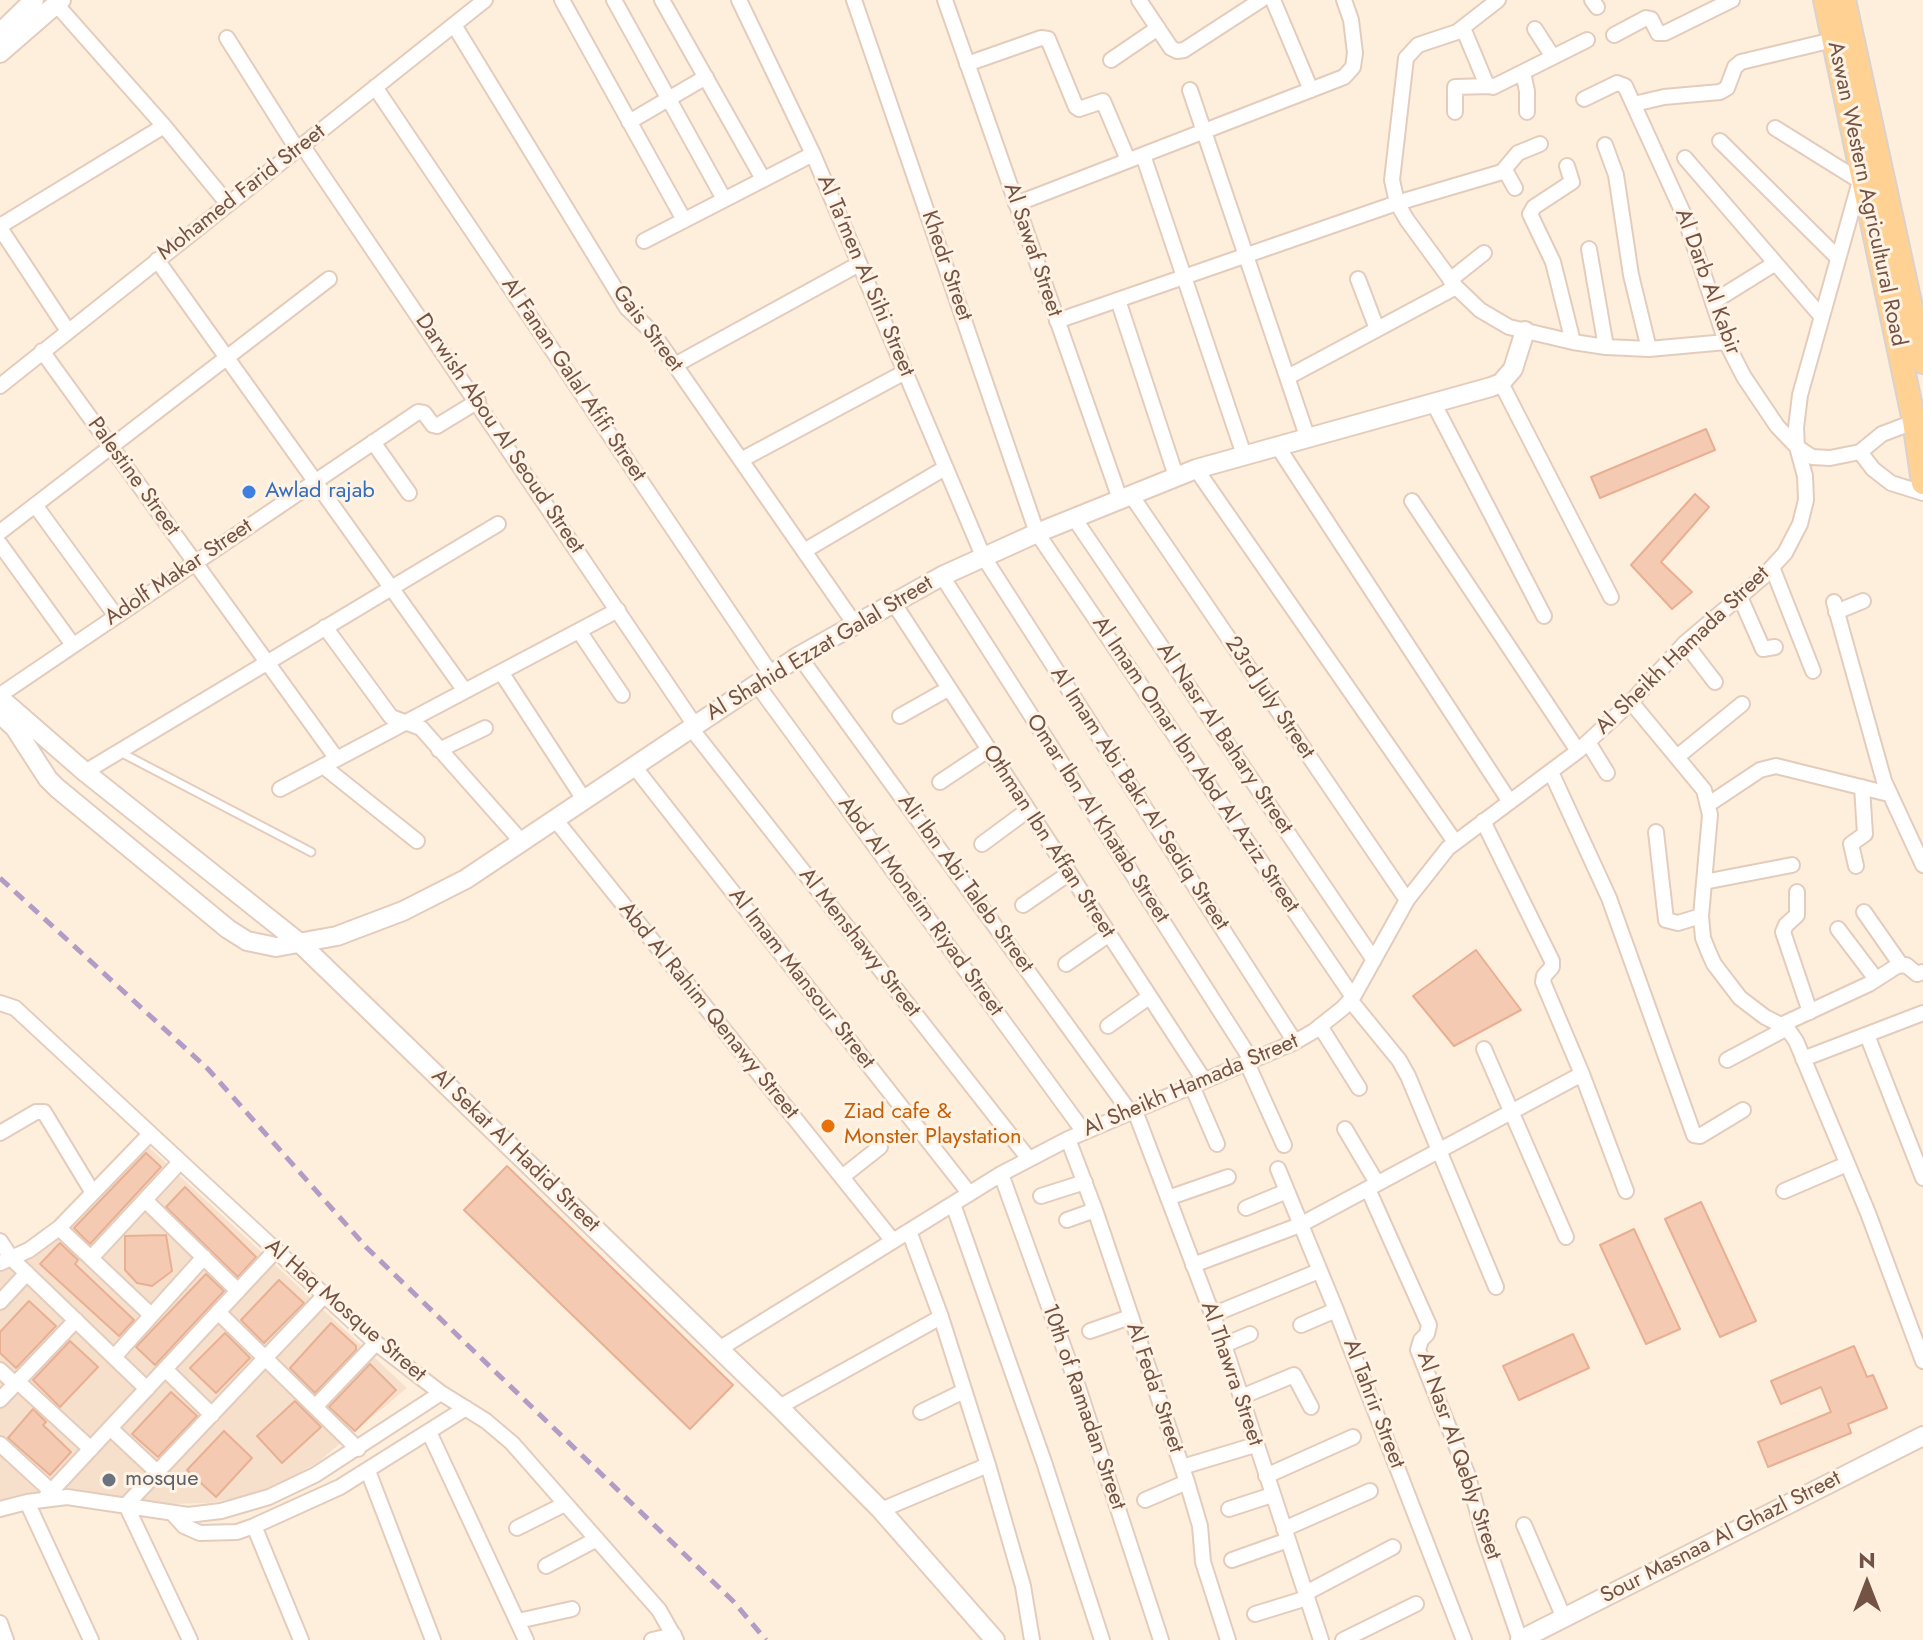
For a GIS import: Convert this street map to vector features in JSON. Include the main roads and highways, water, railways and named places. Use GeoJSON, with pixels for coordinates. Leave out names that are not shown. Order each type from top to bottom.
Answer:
{"type":"FeatureCollection","features":[{"type":"Feature","properties":{"kind":"main road","name":"Aswan Western Agricultural Road"},"geometry":{"type":"LineString","coordinates":[[1825,0],[1861,177],[1919,420],[1923,483]]}},
{"type":"Feature","properties":{"kind":"main road","name":"Aswan Western Agricultural Road"},"geometry":{"type":"LineString","coordinates":[[1844,0],[1923,362]]}},
{"type":"Feature","properties":{"kind":"railway"},"geometry":{"type":"LineString","coordinates":[[0,878],[208,1069],[367,1248],[733,1601],[766,1640]]}},
{"type":"Feature","properties":{"kind":"place","name":"Awlad rajab"},"geometry":{"type":"Point","coordinates":[249,492]}},
{"type":"Feature","properties":{"kind":"place","name":"Ziad cafe & Monster Playstation"},"geometry":{"type":"Point","coordinates":[828,1126]}},
{"type":"Feature","properties":{"kind":"place","name":"mosque"},"geometry":{"type":"Point","coordinates":[109,1480]}}]}
